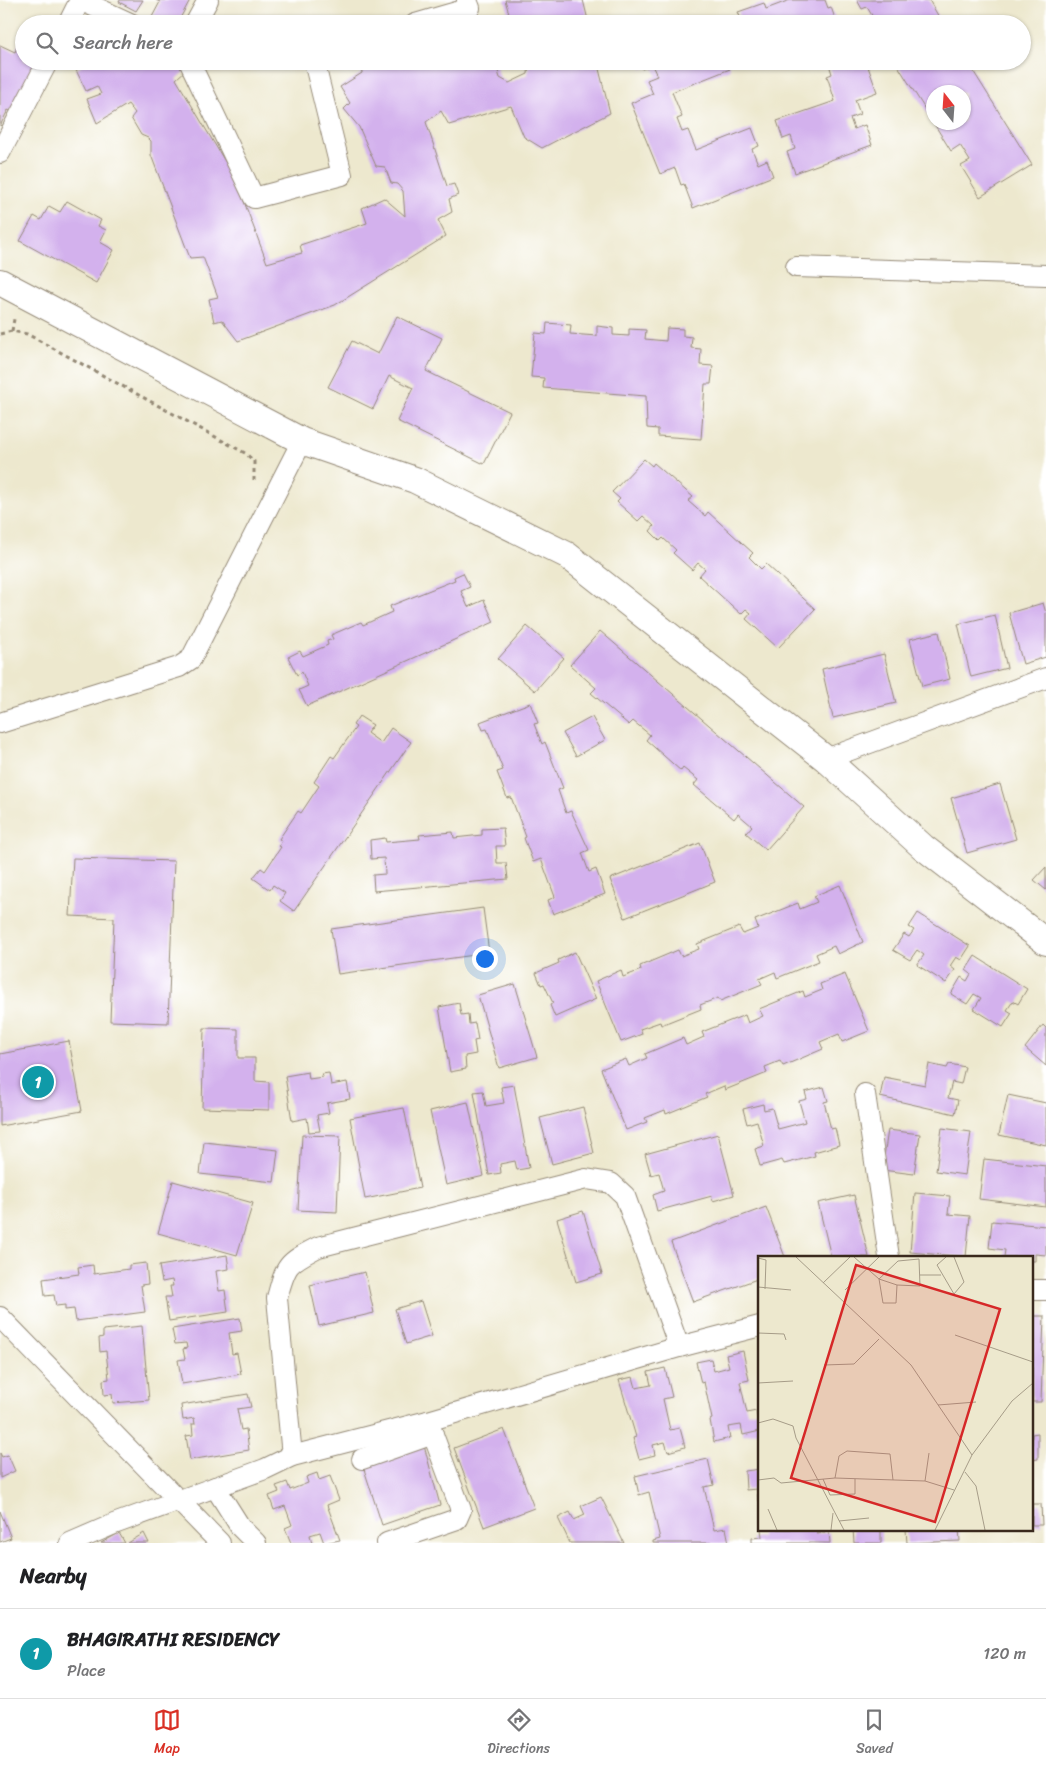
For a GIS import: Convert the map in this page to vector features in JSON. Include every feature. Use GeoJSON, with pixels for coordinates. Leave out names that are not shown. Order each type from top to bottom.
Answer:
{"type":"FeatureCollection","features":[{"type":"Feature","properties":{"kind":"street"},"geometry":{"type":"LineString","coordinates":[[72,15],[80,0],[112,15]]}},
{"type":"Feature","properties":{"kind":"street"},"geometry":{"type":"LineString","coordinates":[[200,15],[208,0]]}},
{"type":"Feature","properties":{"kind":"street"},"geometry":{"type":"LineString","coordinates":[[446,15],[470,8],[467,0]]}},
{"type":"Feature","properties":{"kind":"street"},"geometry":{"type":"LineString","coordinates":[[0,153],[43,70]]}},
{"type":"Feature","properties":{"kind":"street"},"geometry":{"type":"LineString","coordinates":[[193,70],[254,198],[342,175],[316,70]]}},
{"type":"Feature","properties":{"kind":"street"},"geometry":{"type":"LineString","coordinates":[[796,267],[1046,275]]}},
{"type":"Feature","properties":{"kind":"street"},"geometry":{"type":"LineString","coordinates":[[0,282],[302,441],[415,480],[567,555],[826,759],[923,847],[1046,942]]}},
{"type":"Feature","properties":{"kind":"street"},"geometry":{"type":"LineString","coordinates":[[0,723],[179,667],[192,659],[302,441]]}},
{"type":"Feature","properties":{"kind":"street"},"geometry":{"type":"LineString","coordinates":[[826,759],[1046,678]]}},
{"type":"Feature","properties":{"kind":"street"},"geometry":{"type":"LineString","coordinates":[[865,1094],[889,1256]]}},
{"type":"Feature","properties":{"kind":"street"},"geometry":{"type":"LineString","coordinates":[[292,1456],[277,1298],[283,1275],[290,1261],[318,1247],[586,1179],[611,1184],[625,1196],[679,1347]]}},
{"type":"Feature","properties":{"kind":"street"},"geometry":{"type":"LineString","coordinates":[[0,1317],[220,1543]]}},
{"type":"Feature","properties":{"kind":"street"},"geometry":{"type":"LineString","coordinates":[[362,1459],[430,1428],[679,1347],[758,1327]]}},
{"type":"Feature","properties":{"kind":"street"},"geometry":{"type":"LineString","coordinates":[[70,1543],[292,1456],[430,1428]]}},
{"type":"Feature","properties":{"kind":"street"},"geometry":{"type":"LineString","coordinates":[[387,1543],[457,1519],[461,1510],[430,1428]]}},
{"type":"Feature","properties":{"kind":"street"},"geometry":{"type":"LineString","coordinates":[[214,1488],[241,1528],[256,1543]]}},
{"type":"Feature","properties":{"kind":"path"},"geometry":{"type":"LineString","coordinates":[[0,334],[12,331],[27,334],[245,453],[254,461],[254,484]]}},
{"type":"Feature","properties":{"kind":"building"},"geometry":{"type":"Polygon","coordinates":[[[120,0],[143,0],[136,11],[119,2],[120,0]]]}},
{"type":"Feature","properties":{"kind":"building"},"geometry":{"type":"Polygon","coordinates":[[[156,0],[190,0],[182,15],[153,15],[160,2],[156,0]]]}},
{"type":"Feature","properties":{"kind":"building"},"geometry":{"type":"Polygon","coordinates":[[[505,0],[583,0],[587,15],[509,15],[505,0]]]}},
{"type":"Feature","properties":{"kind":"building"},"geometry":{"type":"Polygon","coordinates":[[[790,0],[825,0],[828,8],[831,7],[834,15],[739,15],[738,12],[764,3],[766,9],[790,0]]]}},
{"type":"Feature","properties":{"kind":"building"},"geometry":{"type":"Polygon","coordinates":[[[857,0],[929,0],[938,15],[872,15],[867,7],[862,9],[857,0]]]}},
{"type":"Feature","properties":{"kind":"building"},"geometry":{"type":"Polygon","coordinates":[[[0,45],[15,52],[15,70],[38,70],[16,114],[8,110],[0,126],[0,45]]]}},
{"type":"Feature","properties":{"kind":"building"},"geometry":{"type":"Polygon","coordinates":[[[76,70],[186,70],[176,79],[236,180],[267,263],[302,253],[300,245],[367,223],[362,208],[384,198],[405,216],[403,191],[397,184],[391,183],[385,167],[376,166],[359,127],[344,109],[350,103],[340,87],[362,73],[362,70],[498,70],[500,78],[509,83],[528,74],[528,70],[599,70],[610,113],[542,148],[524,137],[511,106],[449,125],[441,111],[426,122],[447,186],[454,184],[458,195],[449,199],[452,212],[438,220],[446,236],[335,305],[238,341],[222,320],[214,322],[209,299],[218,297],[203,257],[190,258],[151,155],[151,141],[141,135],[131,118],[135,113],[128,104],[97,123],[87,99],[101,94],[97,86],[86,91],[76,70]]]}},
{"type":"Feature","properties":{"kind":"building"},"geometry":{"type":"Polygon","coordinates":[[[654,70],[727,70],[672,92],[682,117],[677,119],[682,132],[688,130],[696,150],[752,128],[759,146],[752,149],[758,164],[767,160],[773,176],[693,208],[684,184],[681,185],[675,168],[660,174],[631,103],[653,94],[647,80],[657,76],[654,70]]]}},
{"type":"Feature","properties":{"kind":"building"},"geometry":{"type":"Polygon","coordinates":[[[831,70],[869,70],[877,92],[855,100],[860,114],[850,118],[854,129],[865,125],[872,145],[795,173],[787,152],[795,149],[791,136],[783,139],[777,121],[835,101],[827,76],[832,74],[831,70]]]}},
{"type":"Feature","properties":{"kind":"building"},"geometry":{"type":"Polygon","coordinates":[[[901,70],[973,70],[1032,165],[980,197],[961,166],[970,161],[960,145],[951,151],[938,130],[971,130],[971,85],[926,85],[926,111],[901,70]]]}},
{"type":"Feature","properties":{"kind":"building"},"geometry":{"type":"Polygon","coordinates":[[[67,201],[101,220],[98,226],[106,230],[100,242],[114,250],[96,283],[20,241],[34,216],[41,220],[49,206],[60,212],[67,201]]]}},
{"type":"Feature","properties":{"kind":"building"},"geometry":{"type":"Polygon","coordinates":[[[397,316],[442,338],[426,371],[510,412],[484,464],[397,421],[413,388],[389,376],[373,409],[328,387],[352,341],[378,354],[397,316]]]}},
{"type":"Feature","properties":{"kind":"building"},"geometry":{"type":"Polygon","coordinates":[[[547,323],[571,325],[570,334],[597,336],[597,326],[613,328],[613,335],[629,336],[629,329],[646,330],[645,339],[666,341],[667,328],[683,329],[683,336],[692,337],[691,348],[701,349],[700,365],[713,366],[711,384],[705,384],[701,439],[658,436],[658,429],[647,428],[646,396],[543,388],[544,378],[531,377],[535,333],[546,334],[547,323]]]}},
{"type":"Feature","properties":{"kind":"building"},"geometry":{"type":"Polygon","coordinates":[[[644,459],[652,466],[654,463],[693,497],[688,501],[705,516],[708,512],[753,553],[749,557],[761,569],[766,564],[815,609],[778,648],[746,619],[751,613],[746,609],[741,614],[699,576],[705,569],[698,563],[692,570],[673,553],[676,550],[663,538],[660,541],[650,531],[654,526],[643,516],[638,521],[617,502],[620,499],[612,492],[644,459]]]}},
{"type":"Feature","properties":{"kind":"building"},"geometry":{"type":"Polygon","coordinates":[[[463,573],[470,587],[461,591],[468,607],[484,600],[494,622],[307,706],[299,690],[308,686],[302,672],[297,675],[288,657],[300,651],[303,656],[328,645],[327,641],[333,639],[331,635],[361,622],[363,625],[392,612],[390,606],[455,580],[454,577],[463,573]]]}},
{"type":"Feature","properties":{"kind":"building"},"geometry":{"type":"Polygon","coordinates":[[[1043,603],[1046,613],[1046,657],[1023,664],[1009,613],[1043,603]]]}},
{"type":"Feature","properties":{"kind":"building"},"geometry":{"type":"Polygon","coordinates":[[[995,615],[1007,668],[971,677],[958,624],[995,615]]]}},
{"type":"Feature","properties":{"kind":"building"},"geometry":{"type":"Polygon","coordinates":[[[527,626],[564,658],[535,691],[498,659],[527,626]]]}},
{"type":"Feature","properties":{"kind":"building"},"geometry":{"type":"Polygon","coordinates":[[[600,631],[804,807],[766,850],[746,833],[752,826],[738,814],[734,819],[694,785],[698,780],[683,768],[681,771],[646,740],[650,735],[633,721],[629,725],[591,693],[596,688],[570,665],[600,631]]]}},
{"type":"Feature","properties":{"kind":"building"},"geometry":{"type":"Polygon","coordinates":[[[939,632],[950,679],[922,686],[910,639],[939,632]]]}},
{"type":"Feature","properties":{"kind":"building"},"geometry":{"type":"Polygon","coordinates":[[[884,654],[896,703],[833,718],[822,669],[884,654]]]}},
{"type":"Feature","properties":{"kind":"building"},"geometry":{"type":"Polygon","coordinates":[[[530,703],[538,723],[534,724],[542,744],[545,742],[563,788],[558,790],[566,813],[571,811],[589,850],[582,853],[589,872],[596,869],[605,894],[553,914],[548,900],[555,897],[541,859],[533,862],[511,797],[507,798],[497,772],[503,770],[487,729],[483,730],[480,722],[530,703]]]}},
{"type":"Feature","properties":{"kind":"building"},"geometry":{"type":"Polygon","coordinates":[[[359,716],[373,725],[367,733],[381,743],[391,728],[411,742],[294,911],[280,901],[285,893],[273,885],[270,890],[253,878],[261,868],[265,871],[281,847],[279,846],[282,841],[279,839],[298,811],[301,813],[319,786],[314,782],[331,756],[334,758],[356,727],[353,725],[359,716]]]}},
{"type":"Feature","properties":{"kind":"building"},"geometry":{"type":"Polygon","coordinates":[[[592,717],[605,740],[576,756],[563,733],[592,717]]]}},
{"type":"Feature","properties":{"kind":"building"},"geometry":{"type":"Polygon","coordinates":[[[1000,784],[1016,839],[967,853],[951,798],[1000,784]]]}},
{"type":"Feature","properties":{"kind":"building"},"geometry":{"type":"Polygon","coordinates":[[[503,828],[505,846],[496,846],[497,863],[506,863],[508,879],[374,891],[373,875],[385,874],[384,858],[371,859],[370,840],[385,838],[386,842],[420,839],[419,835],[453,832],[454,838],[482,835],[482,829],[503,828]]]}},
{"type":"Feature","properties":{"kind":"building"},"geometry":{"type":"Polygon","coordinates":[[[700,843],[715,882],[625,918],[610,879],[700,843]]]}},
{"type":"Feature","properties":{"kind":"building"},"geometry":{"type":"Polygon","coordinates":[[[73,858],[174,861],[168,1023],[110,1021],[114,918],[70,916],[73,858]]]}},
{"type":"Feature","properties":{"kind":"building"},"geometry":{"type":"Polygon","coordinates":[[[1046,867],[1046,890],[1034,880],[1046,867]]]}},
{"type":"Feature","properties":{"kind":"building"},"geometry":{"type":"Polygon","coordinates":[[[840,885],[863,942],[838,954],[834,946],[816,954],[819,961],[777,978],[775,972],[759,979],[762,984],[720,1001],[718,998],[700,1005],[701,1009],[661,1025],[660,1022],[640,1029],[642,1034],[621,1042],[596,981],[621,970],[623,977],[641,970],[640,966],[678,950],[681,956],[699,949],[697,944],[739,927],[743,934],[758,928],[755,920],[798,903],[800,909],[817,902],[814,896],[840,885]]]}},
{"type":"Feature","properties":{"kind":"building"},"geometry":{"type":"Polygon","coordinates":[[[483,908],[489,953],[338,974],[331,929],[483,908]]]}},
{"type":"Feature","properties":{"kind":"building"},"geometry":{"type":"Polygon","coordinates":[[[918,913],[970,946],[961,960],[956,957],[950,966],[955,970],[946,983],[917,965],[924,955],[917,950],[910,960],[893,950],[904,934],[909,937],[914,930],[909,927],[918,913]]]}},
{"type":"Feature","properties":{"kind":"building"},"geometry":{"type":"Polygon","coordinates":[[[575,952],[596,999],[555,1017],[550,1005],[553,1003],[544,984],[541,985],[536,973],[559,963],[558,960],[575,952]]]}},
{"type":"Feature","properties":{"kind":"building"},"geometry":{"type":"Polygon","coordinates":[[[975,956],[1027,989],[1018,1004],[1013,1001],[1007,1010],[1012,1013],[1003,1027],[974,1009],[981,998],[974,994],[967,1004],[951,994],[961,977],[967,981],[971,974],[966,970],[975,956]]]}},
{"type":"Feature","properties":{"kind":"building"},"geometry":{"type":"Polygon","coordinates":[[[845,974],[869,1031],[842,1042],[839,1034],[820,1042],[823,1049],[783,1066],[780,1061],[765,1067],[767,1073],[725,1090],[724,1086],[705,1094],[707,1097],[666,1114],[665,1110],[645,1118],[647,1122],[626,1130],[601,1069],[626,1059],[629,1066],[647,1058],[645,1054],[683,1038],[686,1045],[704,1037],[702,1032],[745,1015],[748,1023],[763,1016],[759,1009],[803,991],[805,997],[822,990],[820,984],[845,974]]]}},
{"type":"Feature","properties":{"kind":"building"},"geometry":{"type":"Polygon","coordinates":[[[515,984],[537,1057],[499,1068],[478,995],[515,984]]]}},
{"type":"Feature","properties":{"kind":"building"},"geometry":{"type":"Polygon","coordinates":[[[459,1003],[461,1015],[468,1014],[469,1024],[475,1023],[478,1040],[474,1041],[476,1054],[465,1056],[466,1069],[450,1072],[439,1007],[459,1003]]]}},
{"type":"Feature","properties":{"kind":"building"},"geometry":{"type":"Polygon","coordinates":[[[1043,1025],[1046,1028],[1046,1066],[1025,1048],[1043,1025]]]}},
{"type":"Feature","properties":{"kind":"building"},"geometry":{"type":"Polygon","coordinates":[[[204,1028],[238,1029],[238,1058],[255,1058],[255,1081],[269,1082],[269,1110],[202,1108],[204,1028]]]}},
{"type":"Feature","properties":{"kind":"building"},"geometry":{"type":"Polygon","coordinates":[[[69,1041],[82,1111],[0,1126],[0,1054],[69,1041]]]}},
{"type":"Feature","properties":{"kind":"building"},"geometry":{"type":"Polygon","coordinates":[[[929,1064],[947,1068],[949,1064],[965,1067],[961,1084],[952,1082],[948,1098],[958,1100],[955,1114],[880,1097],[884,1077],[925,1085],[929,1064]]]}},
{"type":"Feature","properties":{"kind":"building"},"geometry":{"type":"Polygon","coordinates":[[[308,1072],[309,1079],[323,1077],[322,1074],[329,1073],[331,1085],[347,1082],[350,1099],[327,1103],[329,1113],[317,1115],[320,1131],[309,1132],[307,1118],[292,1121],[285,1076],[308,1072]]]}},
{"type":"Feature","properties":{"kind":"building"},"geometry":{"type":"Polygon","coordinates":[[[514,1085],[529,1168],[517,1170],[515,1161],[500,1164],[501,1173],[489,1175],[474,1092],[483,1091],[486,1106],[504,1103],[501,1087],[514,1085]]]}},
{"type":"Feature","properties":{"kind":"building"},"geometry":{"type":"Polygon","coordinates":[[[824,1087],[828,1101],[824,1102],[831,1129],[835,1128],[839,1145],[814,1152],[815,1156],[784,1164],[782,1160],[760,1166],[755,1149],[764,1146],[757,1121],[747,1124],[743,1109],[763,1104],[764,1110],[772,1108],[778,1129],[805,1122],[799,1101],[807,1099],[805,1092],[824,1087]]]}},
{"type":"Feature","properties":{"kind":"building"},"geometry":{"type":"Polygon","coordinates":[[[1008,1095],[1046,1103],[1046,1145],[999,1135],[1008,1095]]]}},
{"type":"Feature","properties":{"kind":"building"},"geometry":{"type":"Polygon","coordinates":[[[468,1102],[484,1176],[446,1185],[430,1111],[468,1102]]]}},
{"type":"Feature","properties":{"kind":"building"},"geometry":{"type":"Polygon","coordinates":[[[583,1107],[594,1153],[552,1164],[540,1118],[583,1107]]]}},
{"type":"Feature","properties":{"kind":"building"},"geometry":{"type":"Polygon","coordinates":[[[404,1108],[420,1188],[365,1199],[350,1118],[404,1108]]]}},
{"type":"Feature","properties":{"kind":"building"},"geometry":{"type":"Polygon","coordinates":[[[942,1128],[971,1132],[965,1175],[936,1171],[942,1128]]]}},
{"type":"Feature","properties":{"kind":"building"},"geometry":{"type":"Polygon","coordinates":[[[888,1130],[920,1134],[914,1174],[882,1170],[888,1130]]]}},
{"type":"Feature","properties":{"kind":"building"},"geometry":{"type":"Polygon","coordinates":[[[718,1134],[734,1195],[713,1201],[712,1196],[657,1211],[653,1195],[664,1191],[659,1173],[651,1175],[645,1154],[718,1134]]]}},
{"type":"Feature","properties":{"kind":"building"},"geometry":{"type":"Polygon","coordinates":[[[302,1135],[340,1136],[337,1212],[298,1210],[302,1135]]]}},
{"type":"Feature","properties":{"kind":"building"},"geometry":{"type":"Polygon","coordinates":[[[204,1142],[278,1150],[274,1182],[200,1174],[204,1142]]]}},
{"type":"Feature","properties":{"kind":"building"},"geometry":{"type":"Polygon","coordinates":[[[984,1159],[1046,1166],[1046,1207],[979,1199],[984,1159]]]}},
{"type":"Feature","properties":{"kind":"building"},"geometry":{"type":"Polygon","coordinates":[[[173,1181],[253,1203],[237,1255],[158,1233],[173,1181]]]}},
{"type":"Feature","properties":{"kind":"building"},"geometry":{"type":"Polygon","coordinates":[[[915,1193],[950,1196],[948,1214],[970,1216],[966,1256],[910,1252],[915,1193]]]}},
{"type":"Feature","properties":{"kind":"building"},"geometry":{"type":"Polygon","coordinates":[[[854,1195],[869,1256],[831,1256],[818,1203],[854,1195]]]}},
{"type":"Feature","properties":{"kind":"building"},"geometry":{"type":"Polygon","coordinates":[[[766,1207],[785,1256],[758,1256],[758,1279],[693,1302],[671,1242],[766,1207]]]}},
{"type":"Feature","properties":{"kind":"building"},"geometry":{"type":"Polygon","coordinates":[[[583,1211],[602,1274],[576,1282],[557,1219],[583,1211]]]}},
{"type":"Feature","properties":{"kind":"building"},"geometry":{"type":"Polygon","coordinates":[[[992,1221],[1046,1226],[1046,1255],[1035,1254],[1035,1261],[1034,1256],[1004,1256],[1005,1250],[989,1248],[992,1221]]]}},
{"type":"Feature","properties":{"kind":"building"},"geometry":{"type":"Polygon","coordinates":[[[227,1255],[229,1269],[216,1271],[219,1291],[225,1290],[228,1312],[169,1321],[165,1297],[172,1297],[170,1286],[173,1286],[172,1280],[162,1282],[159,1266],[227,1255]]]}},
{"type":"Feature","properties":{"kind":"building"},"geometry":{"type":"Polygon","coordinates":[[[146,1263],[148,1284],[141,1285],[145,1312],[76,1321],[74,1309],[65,1310],[65,1305],[56,1306],[54,1295],[45,1296],[43,1279],[79,1274],[78,1267],[93,1265],[94,1274],[129,1269],[129,1265],[146,1263]]]}},
{"type":"Feature","properties":{"kind":"building"},"geometry":{"type":"Polygon","coordinates":[[[365,1272],[374,1313],[319,1326],[310,1285],[365,1272]]]}},
{"type":"Feature","properties":{"kind":"building"},"geometry":{"type":"Polygon","coordinates":[[[421,1301],[432,1336],[406,1344],[395,1309],[421,1301]]]}},
{"type":"Feature","properties":{"kind":"building"},"geometry":{"type":"Polygon","coordinates":[[[1034,1316],[1044,1316],[1041,1402],[1034,1402],[1034,1316]]]}},
{"type":"Feature","properties":{"kind":"building"},"geometry":{"type":"Polygon","coordinates":[[[240,1318],[242,1331],[229,1333],[232,1354],[237,1353],[241,1374],[182,1384],[178,1360],[185,1359],[183,1349],[187,1348],[186,1343],[175,1344],[172,1329],[240,1318]]]}},
{"type":"Feature","properties":{"kind":"building"},"geometry":{"type":"Polygon","coordinates":[[[142,1326],[149,1400],[113,1403],[112,1394],[104,1395],[103,1380],[109,1379],[106,1351],[100,1352],[99,1338],[103,1337],[103,1330],[142,1326]]]}},
{"type":"Feature","properties":{"kind":"building"},"geometry":{"type":"Polygon","coordinates":[[[743,1351],[749,1380],[740,1382],[747,1413],[756,1411],[758,1431],[743,1435],[741,1425],[728,1427],[730,1438],[714,1442],[710,1420],[712,1419],[704,1382],[701,1383],[696,1362],[711,1359],[714,1371],[729,1367],[726,1355],[743,1351]]]}},
{"type":"Feature","properties":{"kind":"building"},"geometry":{"type":"Polygon","coordinates":[[[665,1368],[672,1397],[663,1399],[670,1430],[680,1428],[685,1447],[668,1452],[665,1442],[653,1445],[655,1455],[639,1459],[633,1438],[636,1437],[619,1380],[633,1377],[636,1388],[651,1385],[648,1372],[665,1368]]]}},
{"type":"Feature","properties":{"kind":"building"},"geometry":{"type":"Polygon","coordinates":[[[248,1394],[251,1407],[237,1409],[241,1430],[246,1429],[249,1450],[190,1460],[186,1436],[193,1435],[192,1424],[195,1424],[194,1418],[183,1420],[181,1405],[248,1394]]]}},
{"type":"Feature","properties":{"kind":"building"},"geometry":{"type":"Polygon","coordinates":[[[504,1429],[534,1508],[484,1527],[454,1448],[504,1429]]]}},
{"type":"Feature","properties":{"kind":"building"},"geometry":{"type":"Polygon","coordinates":[[[1038,1433],[1038,1459],[1034,1460],[1034,1434],[1038,1433]]]}},
{"type":"Feature","properties":{"kind":"building"},"geometry":{"type":"Polygon","coordinates":[[[423,1442],[440,1505],[382,1525],[362,1463],[423,1442]]]}},
{"type":"Feature","properties":{"kind":"building"},"geometry":{"type":"Polygon","coordinates":[[[0,1453],[2,1457],[8,1455],[15,1471],[0,1478],[0,1453]]]}},
{"type":"Feature","properties":{"kind":"building"},"geometry":{"type":"Polygon","coordinates":[[[708,1459],[714,1485],[704,1487],[714,1530],[726,1528],[729,1543],[653,1543],[653,1541],[660,1539],[649,1492],[639,1495],[635,1476],[708,1459]]]}},
{"type":"Feature","properties":{"kind":"building"},"geometry":{"type":"Polygon","coordinates":[[[758,1469],[758,1500],[757,1489],[746,1490],[745,1471],[758,1469]]]}},
{"type":"Feature","properties":{"kind":"building"},"geometry":{"type":"Polygon","coordinates":[[[317,1473],[319,1480],[330,1476],[339,1500],[327,1505],[340,1540],[324,1543],[320,1532],[310,1535],[312,1543],[291,1543],[285,1528],[292,1525],[285,1506],[274,1510],[269,1496],[279,1492],[276,1486],[287,1482],[290,1490],[308,1483],[306,1477],[317,1473]]]}},
{"type":"Feature","properties":{"kind":"building"},"geometry":{"type":"Polygon","coordinates":[[[601,1497],[624,1543],[570,1543],[558,1518],[570,1512],[574,1520],[585,1515],[581,1506],[601,1497]]]}},
{"type":"Feature","properties":{"kind":"building"},"geometry":{"type":"Polygon","coordinates":[[[1034,1504],[1041,1504],[1042,1525],[1034,1525],[1034,1504]]]}},
{"type":"Feature","properties":{"kind":"building"},"geometry":{"type":"Polygon","coordinates":[[[0,1511],[11,1538],[0,1542],[0,1511]]]}},
{"type":"Feature","properties":{"kind":"building"},"geometry":{"type":"Polygon","coordinates":[[[761,1530],[817,1530],[817,1534],[829,1532],[830,1543],[752,1543],[752,1538],[762,1537],[761,1530]]]}},
{"type":"Feature","properties":{"kind":"building"},"geometry":{"type":"Polygon","coordinates":[[[853,1530],[881,1530],[881,1543],[854,1543],[853,1530]]]}},
{"type":"Feature","properties":{"kind":"building"},"geometry":{"type":"Polygon","coordinates":[[[906,1530],[959,1530],[960,1541],[907,1543],[906,1530]]]}},
{"type":"Feature","properties":{"kind":"building"},"geometry":{"type":"Polygon","coordinates":[[[119,1533],[125,1543],[101,1543],[119,1533]]]}},
{"type":"Feature","properties":{"kind":"building"},"geometry":{"type":"Polygon","coordinates":[[[144,1533],[149,1543],[128,1543],[144,1533]]]}},
{"type":"Feature","properties":{"kind":"place","name":"BHAGIRATHI RESIDENCY"},"geometry":{"type":"Point","coordinates":[38,1082]}}]}
